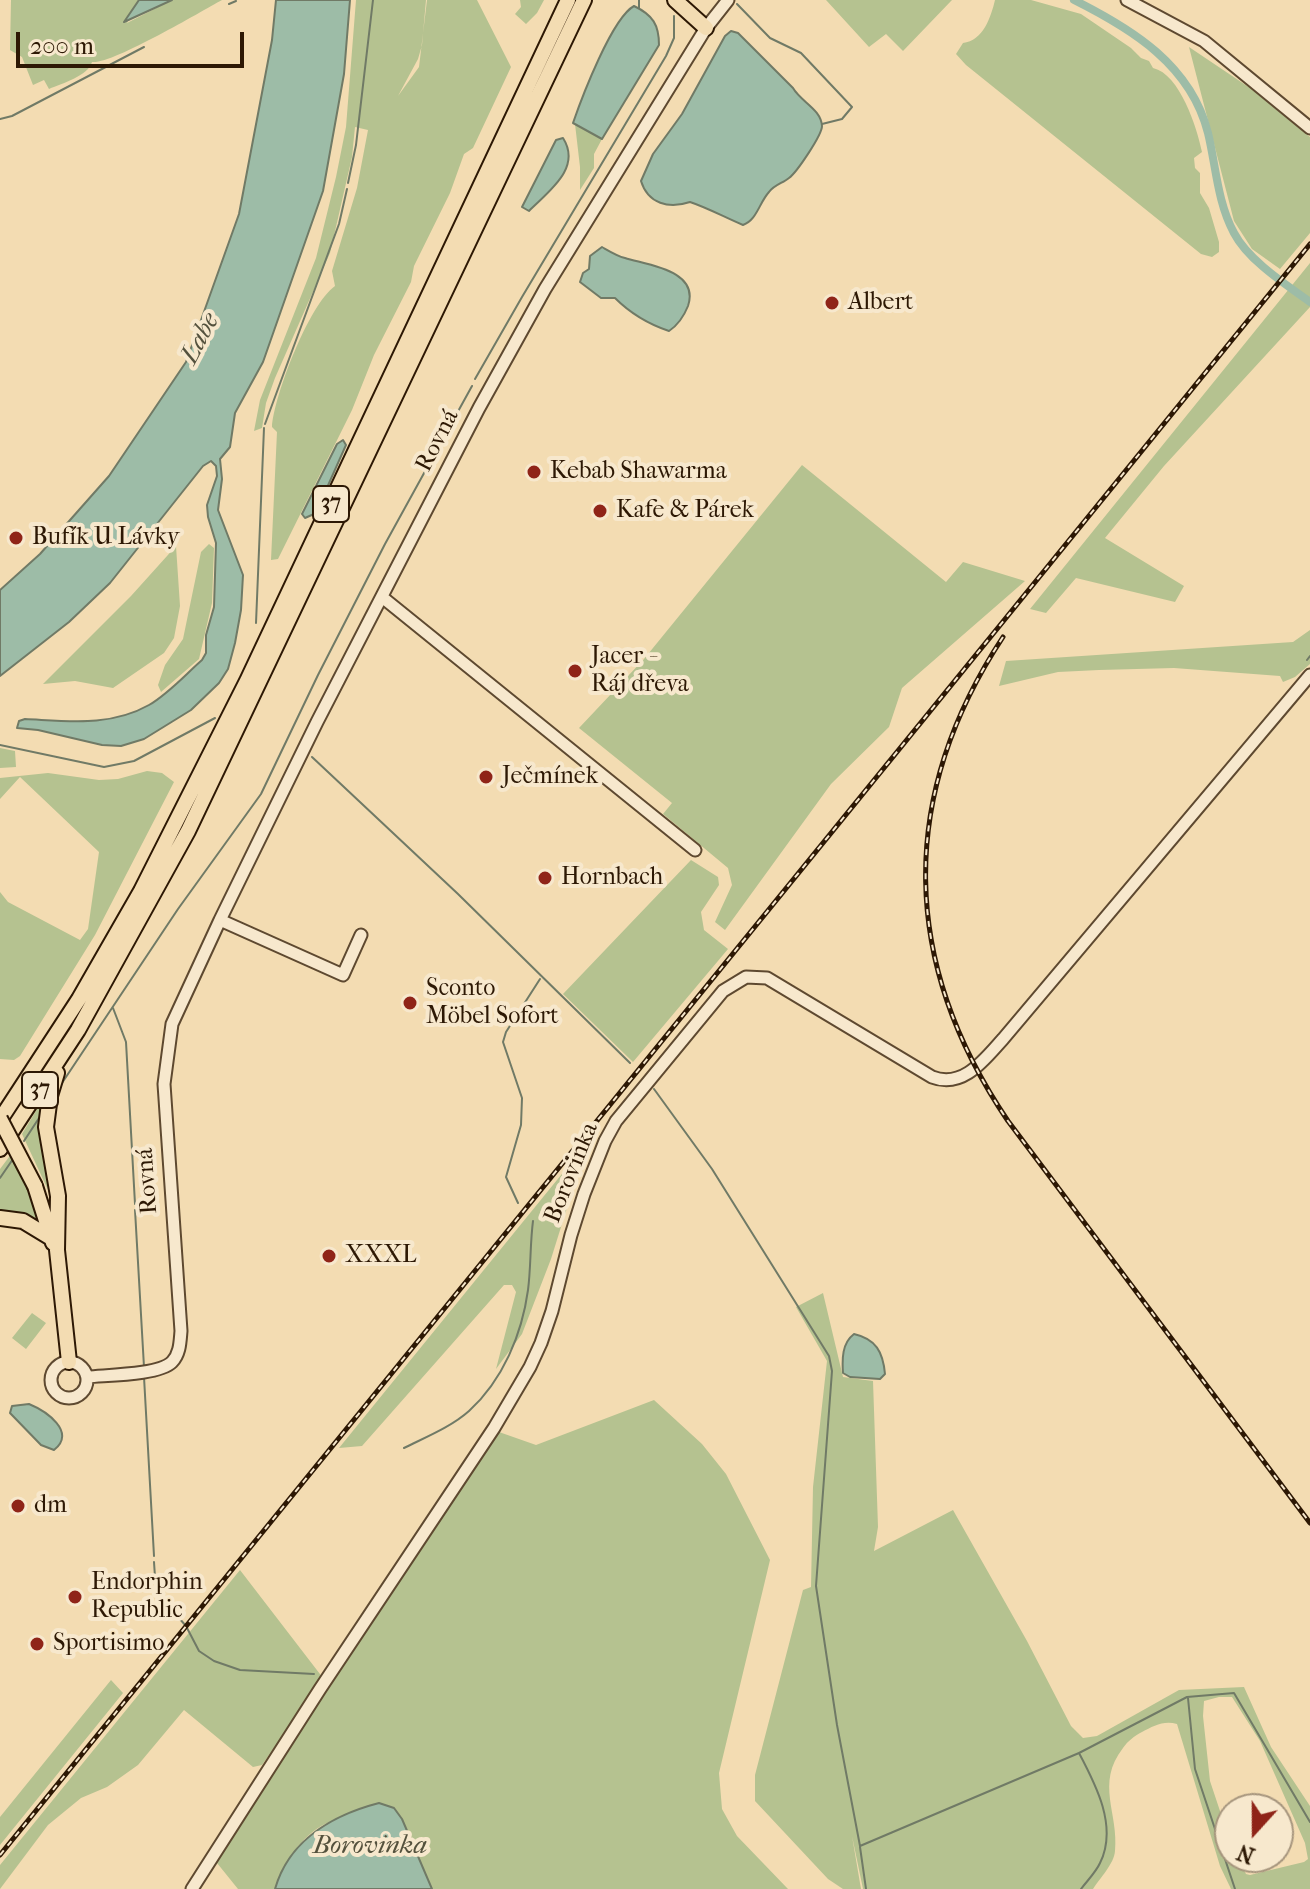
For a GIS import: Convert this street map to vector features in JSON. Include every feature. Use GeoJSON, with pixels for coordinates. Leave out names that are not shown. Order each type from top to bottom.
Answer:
{"type":"FeatureCollection","features":[{"type":"Feature","properties":{"kind":"main road","name":"37"},"geometry":{"type":"LineString","coordinates":[[0,1118],[79,999],[141,891],[234,706],[568,0]]}},
{"type":"Feature","properties":{"kind":"main road","name":"37"},"geometry":{"type":"LineString","coordinates":[[0,1149],[78,1030],[222,765],[585,0]]}},
{"type":"Feature","properties":{"kind":"main road"},"geometry":{"type":"LineString","coordinates":[[675,0],[706,28]]}},
{"type":"Feature","properties":{"kind":"main road"},"geometry":{"type":"LineString","coordinates":[[54,1244],[58,1196],[47,1139],[47,1110],[53,1083],[78,1030]]}},
{"type":"Feature","properties":{"kind":"main road"},"geometry":{"type":"LineString","coordinates":[[0,1118],[35,1186],[54,1244],[69,1362]]}},
{"type":"Feature","properties":{"kind":"main road"},"geometry":{"type":"LineString","coordinates":[[0,1218],[23,1221],[54,1244]]}},
{"type":"Feature","properties":{"kind":"street","name":"Rovná"},"geometry":{"type":"LineString","coordinates":[[88,1377],[167,1366],[175,1358],[181,1331],[164,1084],[172,1024],[220,920],[317,722],[479,408],[545,289],[706,28],[728,0]]}},
{"type":"Feature","properties":{"kind":"street"},"geometry":{"type":"LineString","coordinates":[[1127,0],[1204,41],[1310,128]]}},
{"type":"Feature","properties":{"kind":"street"},"geometry":{"type":"LineString","coordinates":[[382,597],[695,850]]}},
{"type":"Feature","properties":{"kind":"street","name":"Borovinka"},"geometry":{"type":"LineString","coordinates":[[192,1889],[494,1428],[541,1343],[576,1217],[610,1131],[723,991],[740,979],[753,976],[767,978],[932,1077],[950,1082],[962,1077],[1003,1039],[1310,675]]}},
{"type":"Feature","properties":{"kind":"street"},"geometry":{"type":"LineString","coordinates":[[220,920],[343,975],[361,935]]}},
{"type":"Feature","properties":{"kind":"street"},"geometry":{"type":"LineString","coordinates":[[69,1362],[79,1364],[88,1377],[86,1388],[79,1396],[68,1399],[56,1393],[51,1376],[57,1366],[69,1362]]}},
{"type":"Feature","properties":{"kind":"shaded area"},"geometry":{"type":"Polygon","coordinates":[[[11,0],[139,0],[127,23],[172,0],[222,0],[136,47],[92,62],[80,75],[49,89],[44,80],[33,85],[22,57],[10,50],[11,0]]]}},
{"type":"Feature","properties":{"kind":"shaded area"},"geometry":{"type":"Polygon","coordinates":[[[356,0],[426,0],[423,33],[427,0],[477,0],[511,67],[473,148],[464,154],[450,193],[414,266],[411,282],[374,355],[352,410],[278,559],[271,560],[277,432],[272,427],[274,413],[304,330],[314,311],[335,286],[332,271],[357,188],[368,130],[355,127],[352,157],[330,253],[275,378],[266,403],[262,428],[254,431],[260,400],[316,258],[336,177],[346,127],[356,0]],[[421,47],[418,59],[398,96],[419,67],[421,47]]]}},
{"type":"Feature","properties":{"kind":"shaded area"},"geometry":{"type":"Polygon","coordinates":[[[520,0],[544,0],[526,24],[515,14],[521,7],[520,0]]]}},
{"type":"Feature","properties":{"kind":"shaded area"},"geometry":{"type":"Polygon","coordinates":[[[826,0],[952,0],[903,51],[886,34],[869,47],[826,0]]]}},
{"type":"Feature","properties":{"kind":"shaded area"},"geometry":{"type":"Polygon","coordinates":[[[995,0],[1031,0],[1081,14],[1171,80],[1186,103],[1200,142],[1202,152],[1194,158],[1195,168],[1200,173],[1200,193],[1209,208],[1219,252],[1212,257],[1201,254],[956,54],[963,43],[981,33],[995,0]]]}},
{"type":"Feature","properties":{"kind":"shaded area"},"geometry":{"type":"Polygon","coordinates":[[[1189,47],[1250,88],[1310,137],[1310,233],[1280,269],[1252,249],[1234,221],[1189,47]]]}},
{"type":"Feature","properties":{"kind":"shaded area"},"geometry":{"type":"Polygon","coordinates":[[[575,124],[602,139],[594,154],[594,168],[580,190],[580,167],[575,124]]]}},
{"type":"Feature","properties":{"kind":"shaded area"},"geometry":{"type":"Polygon","coordinates":[[[1310,263],[1310,307],[1164,466],[1105,538],[1184,586],[1175,602],[1076,578],[1046,613],[1030,609],[1310,263]]]}},
{"type":"Feature","properties":{"kind":"shaded area"},"geometry":{"type":"Polygon","coordinates":[[[802,465],[946,582],[963,562],[1025,581],[902,688],[889,727],[831,784],[725,930],[715,922],[732,885],[728,868],[663,814],[672,803],[579,728],[644,659],[802,465]]]}},
{"type":"Feature","properties":{"kind":"shaded area"},"geometry":{"type":"Polygon","coordinates":[[[209,544],[214,548],[212,603],[199,659],[161,692],[158,685],[165,665],[183,639],[201,552],[209,544]]]}},
{"type":"Feature","properties":{"kind":"shaded area"},"geometry":{"type":"Polygon","coordinates":[[[176,546],[180,606],[174,638],[164,653],[113,688],[75,681],[43,684],[131,596],[176,546]]]}},
{"type":"Feature","properties":{"kind":"shaded area"},"geometry":{"type":"Polygon","coordinates":[[[1310,630],[1310,664],[1295,677],[1283,682],[1280,676],[1174,668],[1058,672],[999,686],[1006,661],[1293,642],[1310,630]]]}},
{"type":"Feature","properties":{"kind":"shaded area"},"geometry":{"type":"Polygon","coordinates":[[[0,748],[15,751],[16,767],[0,768],[0,748]]]}},
{"type":"Feature","properties":{"kind":"shaded area"},"geometry":{"type":"Polygon","coordinates":[[[147,771],[162,773],[174,782],[95,935],[20,1056],[14,1060],[0,1059],[0,892],[8,902],[80,940],[88,929],[99,852],[20,777],[0,799],[0,778],[48,773],[99,780],[118,779],[147,771]]]}},
{"type":"Feature","properties":{"kind":"shaded area"},"geometry":{"type":"Polygon","coordinates":[[[691,860],[718,877],[719,885],[701,912],[704,930],[728,949],[633,1062],[563,994],[691,860]]]}},
{"type":"Feature","properties":{"kind":"shaded area"},"geometry":{"type":"Polygon","coordinates":[[[45,1096],[55,1205],[22,1134],[45,1096]]]}},
{"type":"Feature","properties":{"kind":"shaded area"},"geometry":{"type":"Polygon","coordinates":[[[596,1132],[576,1179],[551,1259],[522,1334],[496,1369],[516,1292],[512,1285],[504,1285],[362,1446],[339,1448],[596,1132]]]}},
{"type":"Feature","properties":{"kind":"shaded area"},"geometry":{"type":"Polygon","coordinates":[[[12,1153],[44,1225],[0,1213],[0,1169],[12,1153]]]}},
{"type":"Feature","properties":{"kind":"shaded area"},"geometry":{"type":"Polygon","coordinates":[[[823,1293],[843,1377],[873,1381],[878,1527],[874,1551],[953,1510],[1071,1726],[1083,1738],[1097,1736],[1179,1690],[1244,1687],[1271,1747],[1310,1806],[1310,1889],[1231,1889],[1223,1873],[1294,1873],[1294,1864],[1308,1859],[1294,1818],[1294,1793],[1283,1793],[1260,1741],[1232,1697],[1204,1701],[1210,1781],[1214,1793],[1214,1846],[1177,1724],[1159,1724],[1136,1735],[1115,1761],[1109,1786],[1115,1851],[1093,1889],[863,1889],[852,1836],[861,1889],[843,1889],[828,1879],[755,1801],[755,1775],[803,1590],[811,1587],[813,1487],[827,1361],[796,1307],[823,1293]]]}},
{"type":"Feature","properties":{"kind":"shaded area"},"geometry":{"type":"Polygon","coordinates":[[[32,1313],[46,1323],[26,1349],[12,1338],[32,1313]]]}},
{"type":"Feature","properties":{"kind":"shaded area"},"geometry":{"type":"Polygon","coordinates":[[[654,1400],[702,1444],[726,1474],[770,1560],[719,1773],[722,1809],[737,1836],[788,1889],[432,1889],[402,1819],[394,1808],[325,1824],[308,1835],[294,1852],[275,1889],[238,1889],[217,1863],[219,1853],[299,1725],[499,1432],[536,1445],[654,1400]]]}},
{"type":"Feature","properties":{"kind":"shaded area"},"geometry":{"type":"Polygon","coordinates":[[[240,1570],[323,1678],[262,1765],[253,1767],[184,1710],[138,1765],[107,1787],[81,1798],[48,1825],[0,1889],[0,1865],[240,1570]]]}},
{"type":"Feature","properties":{"kind":"shaded area"},"geometry":{"type":"Polygon","coordinates":[[[111,1680],[123,1693],[0,1845],[0,1817],[111,1680]]]}},
{"type":"Feature","properties":{"kind":"water"},"geometry":{"type":"Polygon","coordinates":[[[139,0],[172,0],[124,22],[139,0]]]}},
{"type":"Feature","properties":{"kind":"water","name":"Labe"},"geometry":{"type":"Polygon","coordinates":[[[276,0],[350,0],[344,74],[323,191],[263,362],[235,413],[230,447],[220,459],[222,479],[218,510],[243,575],[241,610],[228,669],[219,683],[191,710],[144,739],[121,746],[17,728],[19,721],[25,719],[104,720],[134,712],[163,695],[206,653],[206,635],[214,607],[216,543],[207,505],[217,476],[216,466],[211,461],[203,466],[110,583],[69,622],[0,676],[0,590],[40,554],[109,476],[186,362],[239,214],[272,40],[276,0]]]}},
{"type":"Feature","properties":{"kind":"water"},"geometry":{"type":"Polygon","coordinates":[[[634,6],[654,21],[659,45],[602,139],[573,123],[607,41],[625,13],[634,6]]]}},
{"type":"Feature","properties":{"kind":"water"},"geometry":{"type":"Polygon","coordinates":[[[731,31],[738,33],[793,88],[814,110],[822,126],[798,169],[771,190],[752,219],[743,225],[690,202],[674,205],[660,203],[649,195],[641,181],[653,154],[682,114],[725,36],[731,31]]]}},
{"type":"Feature","properties":{"kind":"water"},"geometry":{"type":"Polygon","coordinates":[[[563,138],[569,159],[566,169],[554,187],[529,211],[522,207],[556,140],[563,138]]]}},
{"type":"Feature","properties":{"kind":"water"},"geometry":{"type":"Polygon","coordinates":[[[602,247],[622,257],[669,271],[686,284],[690,294],[688,306],[675,326],[669,331],[654,325],[615,298],[601,298],[580,282],[583,273],[589,269],[590,256],[602,247]]]}},
{"type":"Feature","properties":{"kind":"water"},"geometry":{"type":"Polygon","coordinates":[[[343,440],[346,445],[318,508],[305,518],[302,514],[337,444],[343,440]]]}},
{"type":"Feature","properties":{"kind":"water"},"geometry":{"type":"Polygon","coordinates":[[[854,1334],[868,1339],[880,1353],[885,1374],[880,1379],[850,1377],[843,1373],[845,1347],[854,1334]]]}},
{"type":"Feature","properties":{"kind":"water"},"geometry":{"type":"Polygon","coordinates":[[[29,1404],[50,1417],[61,1429],[60,1443],[54,1450],[41,1445],[10,1413],[12,1406],[29,1404]]]}},
{"type":"Feature","properties":{"kind":"water","name":"Borovinka"},"geometry":{"type":"Polygon","coordinates":[[[379,1803],[394,1808],[402,1819],[432,1889],[275,1889],[291,1857],[315,1832],[345,1815],[379,1803]]]}},
{"type":"Feature","properties":{"kind":"waterway"},"geometry":{"type":"LineString","coordinates":[[348,183],[356,145],[373,0]]}},
{"type":"Feature","properties":{"kind":"waterway"},"geometry":{"type":"LineString","coordinates":[[639,0],[639,8]]}},
{"type":"Feature","properties":{"kind":"waterway"},"geometry":{"type":"LineString","coordinates":[[1074,0],[1137,37],[1156,52],[1188,88],[1200,109],[1208,133],[1220,196],[1234,233],[1248,253],[1310,302]]}},
{"type":"Feature","properties":{"kind":"waterway"},"geometry":{"type":"LineString","coordinates":[[229,4],[236,1]]}},
{"type":"Feature","properties":{"kind":"waterway"},"geometry":{"type":"LineString","coordinates":[[737,4],[770,38],[801,53],[852,107],[842,119],[822,124]]}},
{"type":"Feature","properties":{"kind":"waterway"},"geometry":{"type":"LineString","coordinates":[[475,379],[666,56],[674,38],[674,16]]}},
{"type":"Feature","properties":{"kind":"waterway"},"geometry":{"type":"LineString","coordinates":[[0,119],[12,116],[144,47]]}},
{"type":"Feature","properties":{"kind":"waterway"},"geometry":{"type":"LineString","coordinates":[[265,424],[339,224],[347,189]]}},
{"type":"Feature","properties":{"kind":"waterway"},"geometry":{"type":"LineString","coordinates":[[60,1086],[178,909],[261,794],[385,544],[472,386]]}},
{"type":"Feature","properties":{"kind":"waterway"},"geometry":{"type":"LineString","coordinates":[[256,623],[264,428]]}},
{"type":"Feature","properties":{"kind":"waterway"},"geometry":{"type":"LineString","coordinates":[[1307,660],[1310,656]]}},
{"type":"Feature","properties":{"kind":"waterway"},"geometry":{"type":"LineString","coordinates":[[0,745],[104,767],[134,761],[215,718]]}},
{"type":"Feature","properties":{"kind":"waterway"},"geometry":{"type":"LineString","coordinates":[[312,757],[458,894],[630,1063]]}},
{"type":"Feature","properties":{"kind":"waterway"},"geometry":{"type":"LineString","coordinates":[[518,1203],[506,1177],[521,1125],[522,1098],[503,1042],[506,1032],[540,979]]}},
{"type":"Feature","properties":{"kind":"waterway"},"geometry":{"type":"LineString","coordinates":[[113,1008],[126,1042],[135,1204]]}},
{"type":"Feature","properties":{"kind":"waterway"},"geometry":{"type":"LineString","coordinates":[[654,1089],[712,1169],[829,1356],[832,1371],[816,1586],[837,1725],[860,1846],[1079,1753],[1103,1806],[1107,1835],[1100,1863],[1081,1889]]}},
{"type":"Feature","properties":{"kind":"waterway"},"geometry":{"type":"LineString","coordinates":[[24,1141],[41,1115]]}},
{"type":"Feature","properties":{"kind":"waterway"},"geometry":{"type":"LineString","coordinates":[[0,1178],[13,1159]]}},
{"type":"Feature","properties":{"kind":"waterway"},"geometry":{"type":"LineString","coordinates":[[135,1210],[144,1367]]}},
{"type":"Feature","properties":{"kind":"waterway"},"geometry":{"type":"LineString","coordinates":[[404,1448],[462,1417],[481,1399],[501,1371],[516,1339],[525,1307],[533,1221]]}},
{"type":"Feature","properties":{"kind":"waterway"},"geometry":{"type":"LineString","coordinates":[[144,1377],[154,1556]]}},
{"type":"Feature","properties":{"kind":"waterway"},"geometry":{"type":"LineString","coordinates":[[154,1562],[156,1592],[186,1626],[199,1651],[214,1661],[240,1670],[314,1674]]}},
{"type":"Feature","properties":{"kind":"waterway"},"geometry":{"type":"LineString","coordinates":[[1079,1753],[1187,1697],[1234,1693],[1310,1822]]}},
{"type":"Feature","properties":{"kind":"waterway"},"geometry":{"type":"LineString","coordinates":[[1188,1698],[1195,1769],[1235,1889]]}},
{"type":"Feature","properties":{"kind":"waterway"},"geometry":{"type":"LineString","coordinates":[[860,1847],[866,1889]]}},
{"type":"Feature","properties":{"kind":"railway"},"geometry":{"type":"LineString","coordinates":[[0,1855],[1310,244]]}},
{"type":"Feature","properties":{"kind":"railway"},"geometry":{"type":"LineString","coordinates":[[1003,637],[968,698],[944,758],[930,819],[926,880],[931,941],[947,1001],[973,1061],[1008,1121],[1310,1523]]}},
{"type":"Feature","properties":{"kind":"place","name":"Albert"},"geometry":{"type":"Point","coordinates":[832,303]}},
{"type":"Feature","properties":{"kind":"place","name":"Kebab Shawarma"},"geometry":{"type":"Point","coordinates":[534,472]}},
{"type":"Feature","properties":{"kind":"place","name":"Kafe & Párek"},"geometry":{"type":"Point","coordinates":[600,511]}},
{"type":"Feature","properties":{"kind":"place","name":"Bufík U Lávky"},"geometry":{"type":"Point","coordinates":[16,538]}},
{"type":"Feature","properties":{"kind":"place","name":"Jacer - Ráj dřeva"},"geometry":{"type":"Point","coordinates":[575,671]}},
{"type":"Feature","properties":{"kind":"place","name":"Ječmínek"},"geometry":{"type":"Point","coordinates":[486,777]}},
{"type":"Feature","properties":{"kind":"place","name":"Hornbach"},"geometry":{"type":"Point","coordinates":[545,878]}},
{"type":"Feature","properties":{"kind":"place","name":"Sconto Möbel Sofort"},"geometry":{"type":"Point","coordinates":[410,1003]}},
{"type":"Feature","properties":{"kind":"place","name":"XXXL"},"geometry":{"type":"Point","coordinates":[329,1256]}},
{"type":"Feature","properties":{"kind":"place","name":"dm"},"geometry":{"type":"Point","coordinates":[18,1506]}},
{"type":"Feature","properties":{"kind":"place","name":"Endorphin Republic"},"geometry":{"type":"Point","coordinates":[75,1597]}},
{"type":"Feature","properties":{"kind":"place","name":"Sportisimo"},"geometry":{"type":"Point","coordinates":[37,1644]}}]}
